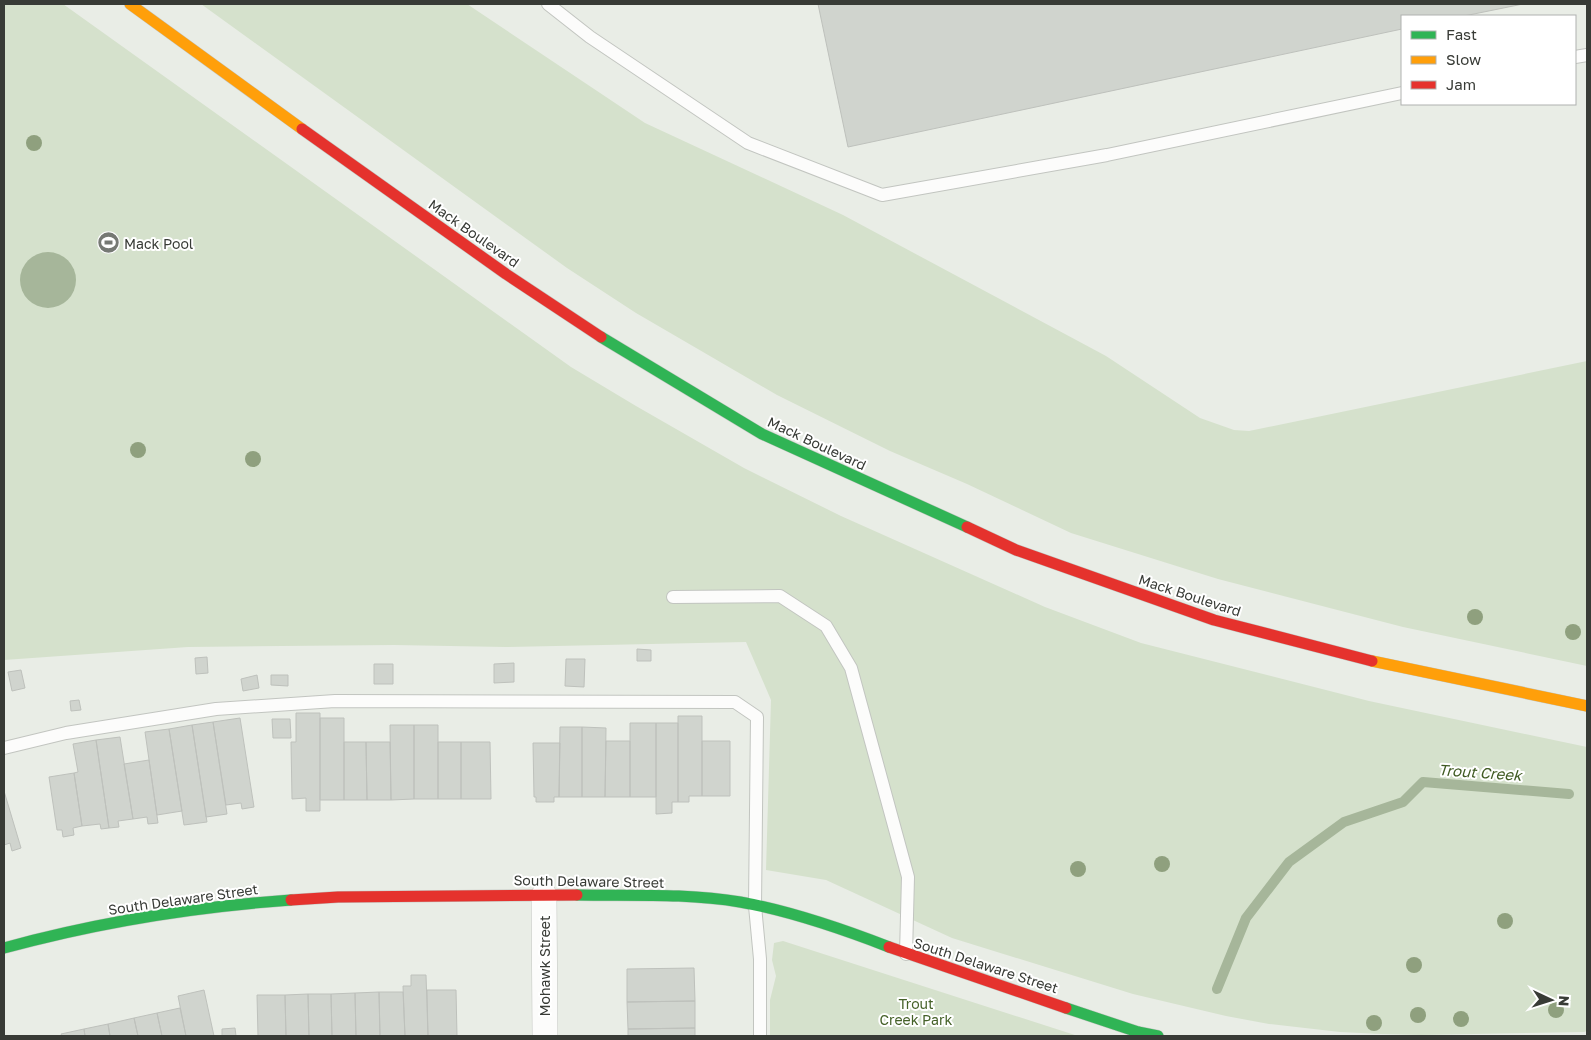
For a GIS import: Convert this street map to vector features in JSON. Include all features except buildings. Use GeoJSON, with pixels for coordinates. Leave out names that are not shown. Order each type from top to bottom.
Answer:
{"type":"FeatureCollection","features":[{"type":"Feature","properties":{"kind":"main road","name":"Mack Boulevard"},"geometry":{"type":"LineString","coordinates":[[130,4],[397,198],[506,274],[597,335],[762,434],[1016,550],[1214,620],[1360,659],[1587,706]]}},
{"type":"Feature","properties":{"kind":"main road","name":"South Delaware Street"},"geometry":{"type":"LineString","coordinates":[[4,948],[40,938],[139,918],[238,904],[338,897],[544,895],[687,897],[738,902],[788,912],[852,933],[906,954],[1158,1036]]}},
{"type":"Feature","properties":{"kind":"street","name":"Mohawk Street"},"geometry":{"type":"LineString","coordinates":[[544,895],[545,1036]]}},
{"type":"Feature","properties":{"kind":"lane"},"geometry":{"type":"LineString","coordinates":[[548,4],[590,37],[748,143],[882,195],[1107,155],[1401,93]]}},
{"type":"Feature","properties":{"kind":"lane"},"geometry":{"type":"LineString","coordinates":[[673,597],[780,596],[826,626],[851,668],[908,878],[906,954]]}},
{"type":"Feature","properties":{"kind":"lane"},"geometry":{"type":"LineString","coordinates":[[4,748],[66,733],[216,709],[315,702],[735,702],[757,717],[755,906],[760,959],[760,1036]]}},
{"type":"Feature","properties":{"kind":"green space"},"geometry":{"type":"Polygon","coordinates":[[[4,4],[63,4],[571,367],[744,468],[841,516],[1045,607],[1141,643],[1369,701],[1587,747],[1587,1031],[1421,1035],[1381,1034],[1340,1032],[1269,1024],[1226,1016],[1133,994],[952,938],[826,880],[766,870],[771,700],[746,642],[506,647],[394,645],[188,647],[4,660],[4,4]]]}},
{"type":"Feature","properties":{"kind":"green space"},"geometry":{"type":"Polygon","coordinates":[[[201,4],[467,4],[645,123],[843,215],[1106,356],[1200,418],[1234,430],[1249,431],[1587,361],[1587,666],[1403,627],[1218,579],[1071,533],[967,484],[890,451],[777,395],[636,313],[567,268],[201,4]]]}},
{"type":"Feature","properties":{"kind":"green space","name":"Trout Creek Park"},"geometry":{"type":"Polygon","coordinates":[[[783,941],[1078,1036],[770,1036],[770,1000],[776,976],[772,960],[774,943],[783,941]]]}},
{"type":"Feature","properties":{"kind":"shaded area"},"geometry":{"type":"Polygon","coordinates":[[[42,252],[54,252],[64,256],[72,264],[76,280],[72,296],[64,304],[54,308],[42,308],[32,304],[24,296],[20,286],[20,274],[24,264],[32,256],[42,252]]]}},
{"type":"Feature","properties":{"kind":"waterway","name":"Trout Creek"},"geometry":{"type":"LineString","coordinates":[[1217,989],[1246,918],[1289,862],[1344,822],[1403,802],[1423,782],[1569,794]]}},
{"type":"Feature","properties":{"kind":"traffic: fast"},"geometry":{"type":"LineString","coordinates":[[601,337],[762,434],[967,527]]}},
{"type":"Feature","properties":{"kind":"traffic: fast"},"geometry":{"type":"LineString","coordinates":[[577,895],[679,896],[740,902],[778,910],[815,921],[889,947]]}},
{"type":"Feature","properties":{"kind":"traffic: fast"},"geometry":{"type":"LineString","coordinates":[[4,948],[110,923],[182,911],[291,900]]}},
{"type":"Feature","properties":{"kind":"traffic: fast"},"geometry":{"type":"LineString","coordinates":[[1066,1008],[1138,1032],[1158,1036]]}},
{"type":"Feature","properties":{"kind":"traffic: slow"},"geometry":{"type":"LineString","coordinates":[[130,4],[302,129]]}},
{"type":"Feature","properties":{"kind":"traffic: slow"},"geometry":{"type":"LineString","coordinates":[[1372,661],[1587,706]]}},
{"type":"Feature","properties":{"kind":"traffic: jam"},"geometry":{"type":"LineString","coordinates":[[302,129],[506,274],[601,337]]}},
{"type":"Feature","properties":{"kind":"traffic: jam"},"geometry":{"type":"LineString","coordinates":[[967,527],[1016,550],[1214,620],[1372,661]]}},
{"type":"Feature","properties":{"kind":"traffic: jam"},"geometry":{"type":"LineString","coordinates":[[291,900],[338,897],[577,895]]}},
{"type":"Feature","properties":{"kind":"traffic: jam"},"geometry":{"type":"LineString","coordinates":[[889,947],[1066,1008]]}},
{"type":"Feature","properties":{"kind":"place","name":"Mack Pool"},"geometry":{"type":"Point","coordinates":[108,243]}}]}
